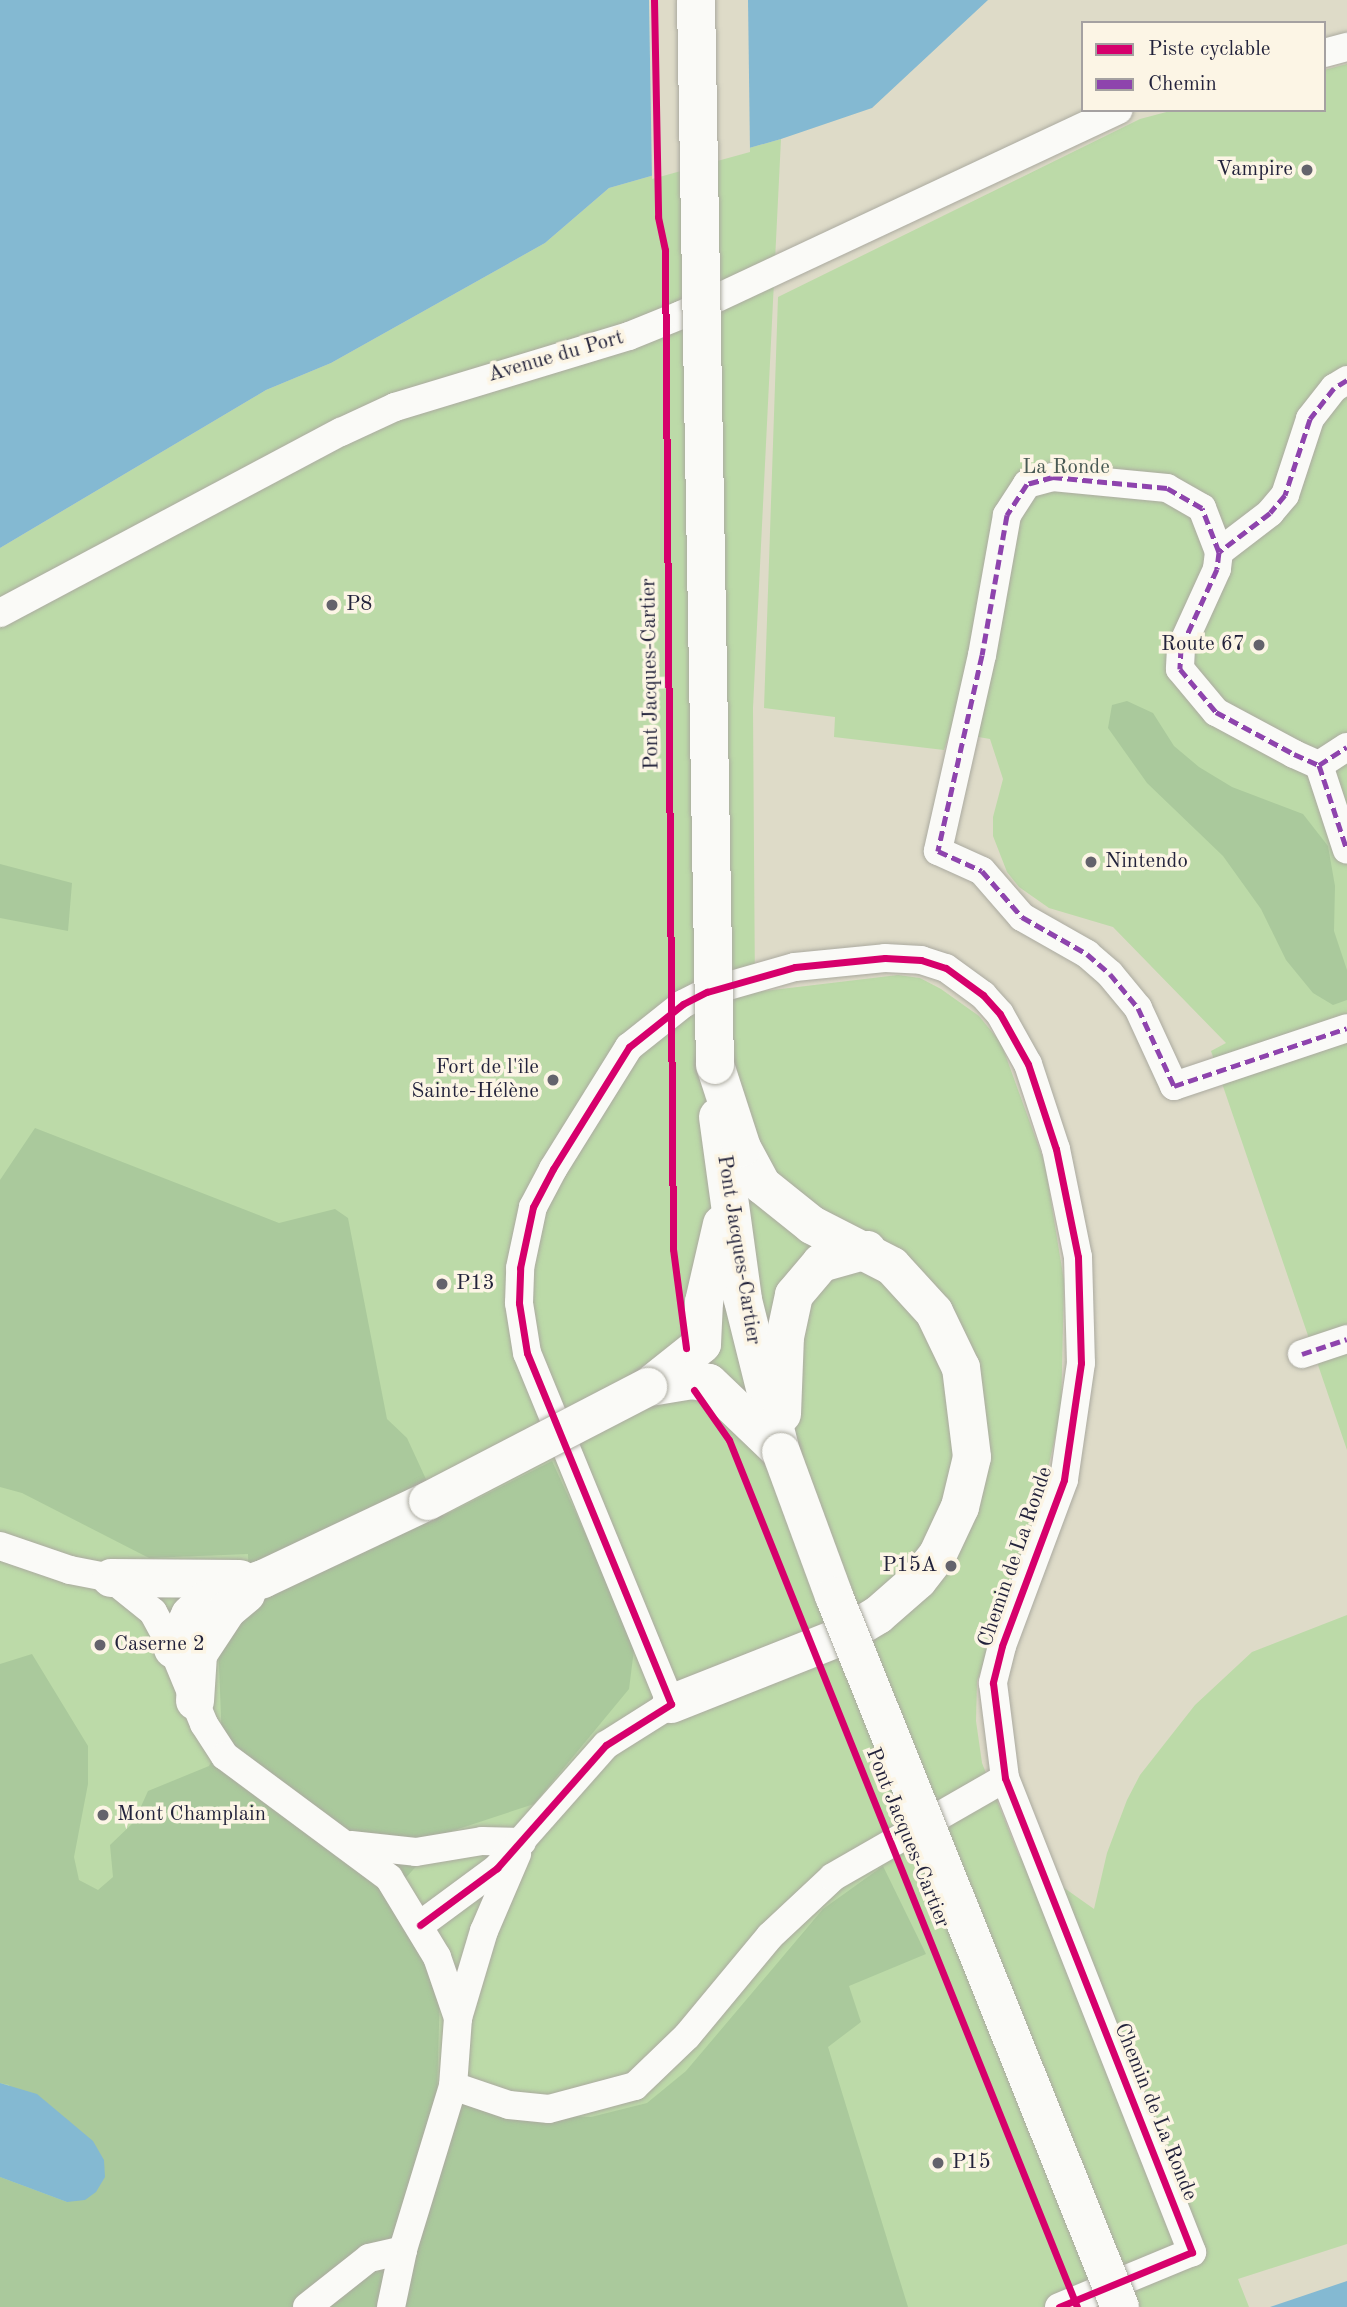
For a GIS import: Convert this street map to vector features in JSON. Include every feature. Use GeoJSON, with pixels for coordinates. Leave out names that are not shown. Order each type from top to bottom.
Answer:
{"type":"FeatureCollection","features":[{"type":"Feature","properties":{"kind":"main road","name":"Pont Jacques-Cartier"},"geometry":{"type":"LineString","coordinates":[[696,0],[715,1065],[727,1205],[751,1337],[781,1452],[829,1584],[1120,2307]]}},
{"type":"Feature","properties":{"kind":"main road"},"geometry":{"type":"LineString","coordinates":[[671,1704],[861,1628],[918,1580],[950,1532],[967,1483],[972,1457],[968,1397],[951,1342],[934,1312],[912,1284],[867,1250],[812,1224],[762,1185],[742,1147],[715,1065]]}},
{"type":"Feature","properties":{"kind":"main road"},"geometry":{"type":"LineString","coordinates":[[173,1649],[190,1615],[208,1598],[263,1579],[429,1501],[648,1387],[702,1344],[704,1302],[727,1205]]}},
{"type":"Feature","properties":{"kind":"main road"},"geometry":{"type":"LineString","coordinates":[[781,1452],[785,1337],[793,1295],[821,1263],[867,1250]]}},
{"type":"Feature","properties":{"kind":"main road"},"geometry":{"type":"LineString","coordinates":[[648,1387],[692,1380],[709,1383],[781,1452]]}},
{"type":"Feature","properties":{"kind":"main road"},"geometry":{"type":"LineString","coordinates":[[111,1578],[263,1579]]}},
{"type":"Feature","properties":{"kind":"main road"},"geometry":{"type":"LineString","coordinates":[[195,1701],[198,1654],[227,1610],[263,1579]]}},
{"type":"Feature","properties":{"kind":"street"},"geometry":{"type":"LineString","coordinates":[[1326,52],[1347,47]]}},
{"type":"Feature","properties":{"kind":"street","name":"Avenue du Port"},"geometry":{"type":"LineString","coordinates":[[0,613],[341,432],[407,403],[629,336],[681,315],[1114,112]]}},
{"type":"Feature","properties":{"kind":"street"},"geometry":{"type":"LineString","coordinates":[[1219,552],[1270,513],[1285,495],[1310,419],[1334,388],[1347,380]]}},
{"type":"Feature","properties":{"kind":"street"},"geometry":{"type":"LineString","coordinates":[[1347,849],[1319,765],[1246,732],[1216,712],[1181,669],[1181,649],[1217,569],[1219,552],[1202,508],[1167,488],[1053,477],[1027,484],[1007,515],[938,851],[982,871],[1022,917],[1087,954],[1110,974],[1138,1008],[1174,1086],[1347,1028]]}},
{"type":"Feature","properties":{"kind":"street"},"geometry":{"type":"LineString","coordinates":[[1319,765],[1347,747]]}},
{"type":"Feature","properties":{"kind":"street","name":"Chemin de La Ronde"},"geometry":{"type":"LineString","coordinates":[[671,1704],[527,1353],[519,1303],[520,1268],[533,1207],[623,1055],[683,1004],[732,984],[795,967],[885,958],[921,960],[967,982],[1014,1035],[1056,1149],[1078,1257],[1081,1363],[1064,1480],[1002,1646],[993,1683],[1005,1778],[1192,2252],[1059,2307]]}},
{"type":"Feature","properties":{"kind":"street"},"geometry":{"type":"LineString","coordinates":[[1302,1354],[1347,1339]]}},
{"type":"Feature","properties":{"kind":"street"},"geometry":{"type":"LineString","coordinates":[[0,1546],[70,1570],[111,1578],[153,1612],[173,1649],[195,1701],[225,1756]]}},
{"type":"Feature","properties":{"kind":"street"},"geometry":{"type":"LineString","coordinates":[[173,1649],[170,1668],[179,1715],[204,1749],[225,1756],[348,1844],[389,1878],[420,1925],[458,2018]]}},
{"type":"Feature","properties":{"kind":"street"},"geometry":{"type":"LineString","coordinates":[[420,1925],[497,1868],[606,1745],[671,1704]]}},
{"type":"Feature","properties":{"kind":"street"},"geometry":{"type":"LineString","coordinates":[[453,2086],[509,2105],[548,2109],[635,2086],[687,2036],[770,1936],[833,1878],[1005,1778]]}},
{"type":"Feature","properties":{"kind":"street"},"geometry":{"type":"LineString","coordinates":[[348,1844],[416,1852],[482,1842],[522,1842]]}},
{"type":"Feature","properties":{"kind":"street"},"geometry":{"type":"LineString","coordinates":[[391,2307],[403,2250],[453,2086],[458,2018],[484,1931],[522,1842]]}},
{"type":"Feature","properties":{"kind":"street"},"geometry":{"type":"LineString","coordinates":[[308,2307],[369,2258],[403,2250]]}},
{"type":"Feature","properties":{"kind":"street"},"geometry":{"type":"LineString","coordinates":[[308,2307],[335,2307]]}},
{"type":"Feature","properties":{"kind":"green space","name":"La Ronde"},"geometry":{"type":"Polygon","coordinates":[[[1347,64],[1347,1450],[1211,1051],[1226,1043],[1113,927],[1049,908],[1019,887],[1007,872],[993,836],[993,817],[1003,779],[990,739],[950,732],[944,750],[834,737],[835,717],[764,708],[778,297],[1140,119],[1166,112],[1326,112],[1326,69],[1347,64]]]}},
{"type":"Feature","properties":{"kind":"green space"},"geometry":{"type":"Polygon","coordinates":[[[781,139],[753,708],[755,992],[898,975],[920,978],[941,989],[979,1016],[1001,1043],[1045,1164],[1064,1281],[1061,1412],[1036,1520],[977,1681],[976,1721],[982,1763],[1019,1856],[1094,1909],[1107,1853],[1127,1800],[1140,1775],[1195,1705],[1252,1652],[1347,1615],[1347,2244],[1238,2279],[1249,2307],[0,2307],[0,548],[266,390],[331,363],[545,243],[609,188],[781,139]]]}},
{"type":"Feature","properties":{"kind":"green space"},"geometry":{"type":"Polygon","coordinates":[[[1127,701],[1153,713],[1174,746],[1199,767],[1232,787],[1303,814],[1328,846],[1335,886],[1334,931],[1347,970],[1347,1000],[1333,1005],[1313,993],[1286,960],[1261,909],[1223,856],[1147,783],[1108,728],[1112,705],[1127,701]]]}},
{"type":"Feature","properties":{"kind":"green space"},"geometry":{"type":"Polygon","coordinates":[[[0,864],[72,883],[68,931],[0,918],[0,864]]]}},
{"type":"Feature","properties":{"kind":"green space"},"geometry":{"type":"Polygon","coordinates":[[[35,1128],[279,1223],[335,1209],[348,1218],[387,1419],[407,1438],[443,1516],[552,1461],[635,1642],[629,1689],[534,1804],[446,1833],[386,1900],[423,1951],[440,1991],[437,2094],[489,2112],[591,2117],[647,2103],[686,2071],[823,1909],[883,1866],[926,1954],[849,1986],[861,2022],[828,2047],[908,2307],[0,2307],[0,2177],[67,2202],[9,2085],[0,2083],[0,1664],[32,1654],[88,1746],[88,1784],[74,1857],[79,1880],[98,1890],[113,1877],[110,1845],[134,1822],[148,1791],[209,1766],[222,1741],[218,1641],[249,1581],[248,1554],[149,1558],[22,1493],[0,1487],[0,1180],[35,1128]]]}},
{"type":"Feature","properties":{"kind":"water"},"geometry":{"type":"Polygon","coordinates":[[[0,0],[988,0],[872,108],[781,139],[609,188],[545,243],[331,363],[266,390],[0,548],[0,0]]]}},
{"type":"Feature","properties":{"kind":"water"},"geometry":{"type":"Polygon","coordinates":[[[0,2083],[37,2094],[93,2141],[104,2160],[105,2177],[96,2192],[85,2200],[67,2202],[0,2177],[0,2083]]]}},
{"type":"Feature","properties":{"kind":"water"},"geometry":{"type":"Polygon","coordinates":[[[1347,2281],[1347,2307],[1270,2307],[1347,2281]]]}},
{"type":"Feature","properties":{"kind":"pier"},"geometry":{"type":"Polygon","coordinates":[[[649,0],[748,0],[750,152],[652,179],[649,0]]]}},
{"type":"Feature","properties":{"kind":"marked path"},"geometry":{"type":"LineString","coordinates":[[1347,380],[1334,388],[1310,419],[1285,495],[1270,513],[1219,552],[1217,569],[1181,648],[1180,669],[1216,712],[1294,754],[1319,765],[1347,747]]}},
{"type":"Feature","properties":{"kind":"marked path"},"geometry":{"type":"LineString","coordinates":[[1219,552],[1202,508],[1167,488],[1053,477],[1027,484],[1007,515],[982,655],[938,851],[982,871],[1022,917],[1087,954],[1110,974],[1138,1008],[1174,1086],[1347,1028]]}},
{"type":"Feature","properties":{"kind":"marked path"},"geometry":{"type":"LineString","coordinates":[[1319,765],[1347,850]]}},
{"type":"Feature","properties":{"kind":"marked path"},"geometry":{"type":"LineString","coordinates":[[1302,1354],[1347,1339]]}},
{"type":"Feature","properties":{"kind":"cycle path"},"geometry":{"type":"LineString","coordinates":[[654,0],[658,217],[665,250],[673,1249],[686,1348]]}},
{"type":"Feature","properties":{"kind":"cycle path"},"geometry":{"type":"LineString","coordinates":[[420,1925],[497,1868],[606,1745],[671,1704],[527,1353],[519,1303],[520,1268],[533,1207],[553,1169],[629,1047],[683,1004],[707,992],[795,967],[885,958],[921,960],[946,968],[983,995],[1000,1014],[1028,1064],[1056,1149],[1078,1257],[1081,1363],[1064,1480],[1002,1646],[993,1683],[1005,1778],[1192,2252],[1059,2307]]}},
{"type":"Feature","properties":{"kind":"cycle path"},"geometry":{"type":"LineString","coordinates":[[694,1390],[729,1440],[1077,2307]]}},
{"type":"Feature","properties":{"kind":"place","name":"Vampire"},"geometry":{"type":"Point","coordinates":[1307,170]}},
{"type":"Feature","properties":{"kind":"place","name":"P8"},"geometry":{"type":"Point","coordinates":[332,605]}},
{"type":"Feature","properties":{"kind":"place","name":"Route 67"},"geometry":{"type":"Point","coordinates":[1259,645]}},
{"type":"Feature","properties":{"kind":"place","name":"Nintendo"},"geometry":{"type":"Point","coordinates":[1091,862]}},
{"type":"Feature","properties":{"kind":"place","name":"Fort de l'île Sainte-Hélène"},"geometry":{"type":"Point","coordinates":[553,1080]}},
{"type":"Feature","properties":{"kind":"place","name":"P13"},"geometry":{"type":"Point","coordinates":[442,1284]}},
{"type":"Feature","properties":{"kind":"place","name":"P15A"},"geometry":{"type":"Point","coordinates":[951,1566]}},
{"type":"Feature","properties":{"kind":"place","name":"Caserne 2"},"geometry":{"type":"Point","coordinates":[100,1645]}},
{"type":"Feature","properties":{"kind":"place","name":"Mont Champlain"},"geometry":{"type":"Point","coordinates":[103,1815]}},
{"type":"Feature","properties":{"kind":"place","name":"P15"},"geometry":{"type":"Point","coordinates":[938,2163]}}]}
